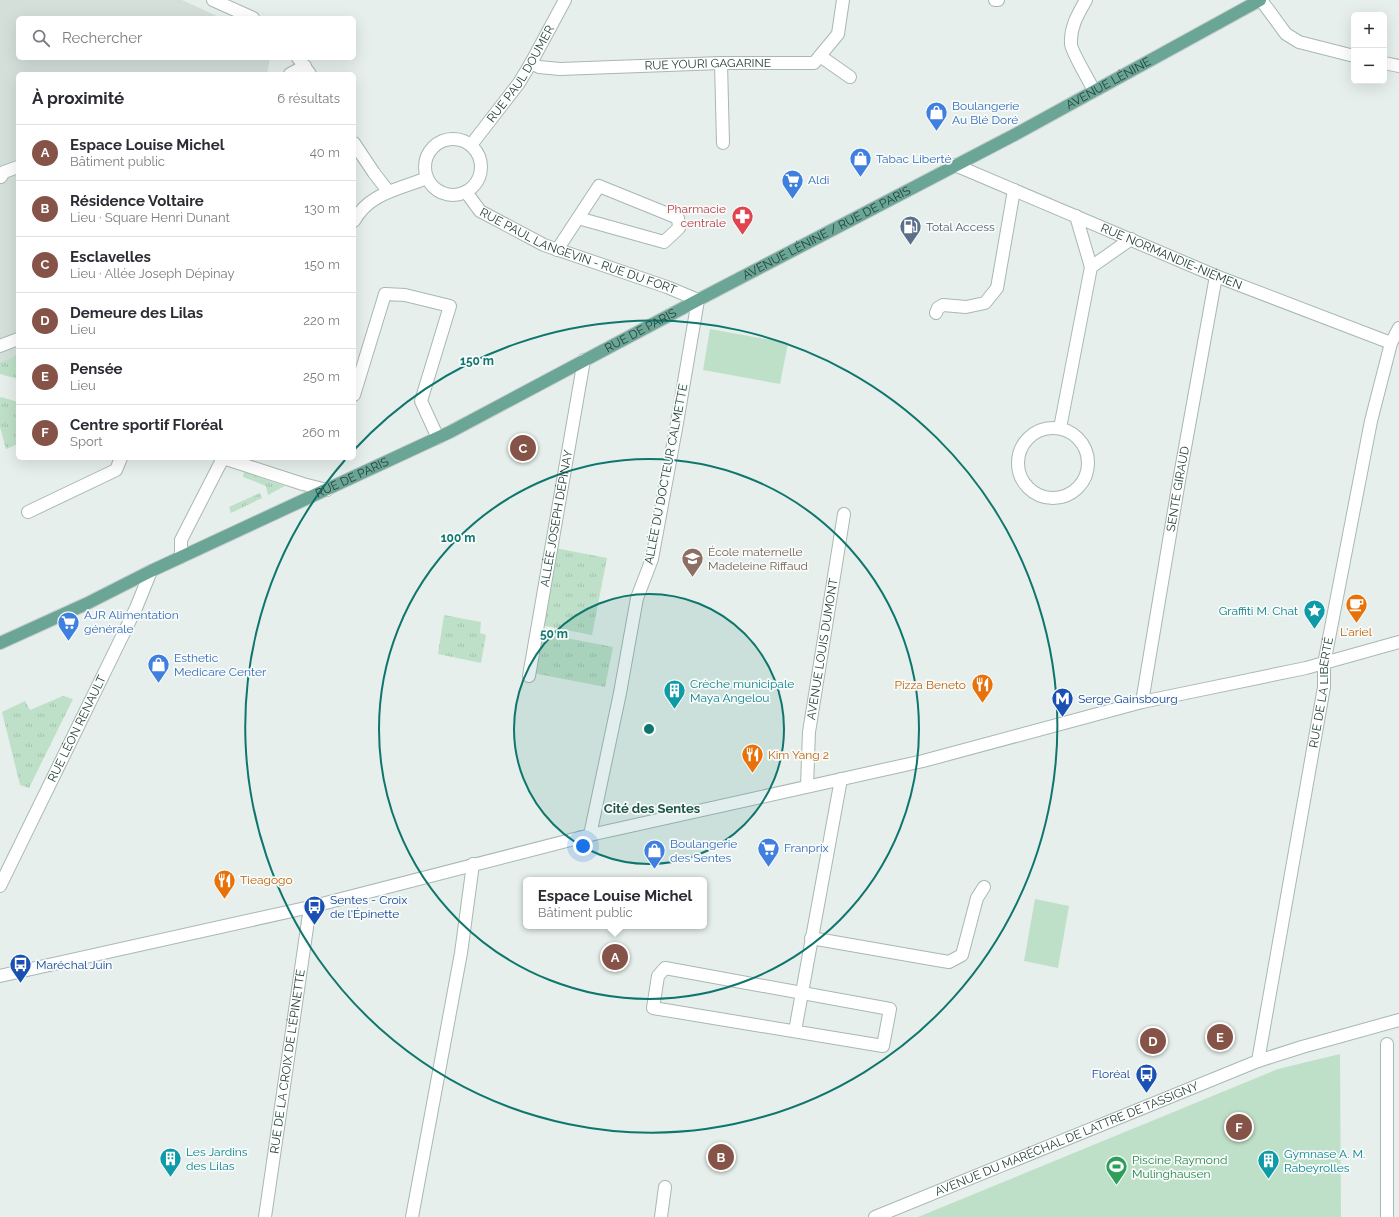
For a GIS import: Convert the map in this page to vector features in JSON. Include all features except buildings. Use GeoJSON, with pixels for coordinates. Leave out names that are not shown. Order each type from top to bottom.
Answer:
{"type":"FeatureCollection","features":[{"type":"Feature","properties":{"kind":"main road","name":"AVENUE LÉNINE"},"geometry":{"type":"LineString","coordinates":[[955,165],[1016,134],[1261,0]]}},
{"type":"Feature","properties":{"kind":"main road","name":"AVENUE LÉNINE / RUE DE PARIS"},"geometry":{"type":"LineString","coordinates":[[698,300],[955,165]]}},
{"type":"Feature","properties":{"kind":"main road","name":"RUE DE PARIS"},"geometry":{"type":"LineString","coordinates":[[0,643],[86,604],[151,571],[438,438],[698,300]]}},
{"type":"Feature","properties":{"kind":"street"},"geometry":{"type":"LineString","coordinates":[[213,0],[249,16]]}},
{"type":"Feature","properties":{"kind":"street","name":"RUE PAUL DOUMER"},"geometry":{"type":"LineString","coordinates":[[471,145],[519,82],[565,0]]}},
{"type":"Feature","properties":{"kind":"street","name":"RUE YOURI GAGARINE"},"geometry":{"type":"LineString","coordinates":[[531,63],[539,68],[560,69],[721,63],[814,63],[838,34],[843,0]]}},
{"type":"Feature","properties":{"kind":"street"},"geometry":{"type":"LineString","coordinates":[[1086,0],[1076,17],[1071,31],[1070,45],[1094,91]]}},
{"type":"Feature","properties":{"kind":"street"},"geometry":{"type":"LineString","coordinates":[[1261,0],[1286,34],[1299,42],[1351,55]]}},
{"type":"Feature","properties":{"kind":"street"},"geometry":{"type":"LineString","coordinates":[[820,56],[850,76]]}},
{"type":"Feature","properties":{"kind":"street"},"geometry":{"type":"LineString","coordinates":[[721,63],[723,143]]}},
{"type":"Feature","properties":{"kind":"street"},"geometry":{"type":"LineString","coordinates":[[1387,64],[1399,66]]}},
{"type":"Feature","properties":{"kind":"street"},"geometry":{"type":"LineString","coordinates":[[294,72],[304,66]]}},
{"type":"Feature","properties":{"kind":"street"},"geometry":{"type":"LineString","coordinates":[[444,140],[463,140],[471,145],[479,158],[481,167],[479,177],[474,185],[466,192],[455,195],[444,194],[434,188],[427,178],[424,169],[425,160],[429,151],[436,144],[444,140]]}},
{"type":"Feature","properties":{"kind":"street"},"geometry":{"type":"LineString","coordinates":[[356,146],[388,191]]}},
{"type":"Feature","properties":{"kind":"street","name":"RUE NORMANDIE-NIÉMEN"},"geometry":{"type":"LineString","coordinates":[[955,165],[1216,276],[1391,344]]}},
{"type":"Feature","properties":{"kind":"street"},"geometry":{"type":"LineString","coordinates":[[1,177],[4,172],[16,168]]}},
{"type":"Feature","properties":{"kind":"street"},"geometry":{"type":"LineString","coordinates":[[356,218],[371,202],[388,191],[427,178]]}},
{"type":"Feature","properties":{"kind":"street"},"geometry":{"type":"LineString","coordinates":[[557,250],[578,218],[599,186],[678,218],[679,228],[664,242],[578,218]]}},
{"type":"Feature","properties":{"kind":"street"},"geometry":{"type":"LineString","coordinates":[[936,313],[938,308],[943,305],[966,307],[985,303],[997,288],[1014,190]]}},
{"type":"Feature","properties":{"kind":"street","name":"RUE PAUL LANGEVIN - RUE DU FORT"},"geometry":{"type":"LineString","coordinates":[[466,192],[480,211],[544,245],[667,287],[698,300]]}},
{"type":"Feature","properties":{"kind":"street"},"geometry":{"type":"LineString","coordinates":[[1060,428],[1091,267],[1076,216]]}},
{"type":"Feature","properties":{"kind":"street"},"geometry":{"type":"LineString","coordinates":[[1091,267],[1131,240]]}},
{"type":"Feature","properties":{"kind":"street","name":"SENTE GIRAUD"},"geometry":{"type":"LineString","coordinates":[[1142,702],[1179,481],[1216,276]]}},
{"type":"Feature","properties":{"kind":"street"},"geometry":{"type":"LineString","coordinates":[[356,388],[385,294],[405,295],[450,306],[420,401],[438,438]]}},
{"type":"Feature","properties":{"kind":"street","name":"ALLÉE DU DOCTEUR CALMETTE"},"geometry":{"type":"LineString","coordinates":[[590,835],[620,693],[638,598],[652,559],[698,300]]}},
{"type":"Feature","properties":{"kind":"street","name":"RUE DE LA LIBERTÉ"},"geometry":{"type":"LineString","coordinates":[[1258,1061],[1324,687],[1324,664],[1371,421],[1391,344],[1399,328]]}},
{"type":"Feature","properties":{"kind":"street"},"geometry":{"type":"LineString","coordinates":[[0,346],[16,341]]}},
{"type":"Feature","properties":{"kind":"street","name":"ALLÉE JOSEPH DÉPINAY"},"geometry":{"type":"LineString","coordinates":[[529,676],[584,360]]}},
{"type":"Feature","properties":{"kind":"street"},"geometry":{"type":"LineString","coordinates":[[1060,428],[1077,436],[1087,452],[1088,470],[1080,487],[1064,497],[1046,498],[1030,490],[1019,474],[1018,456],[1026,439],[1042,429],[1060,428]]}},
{"type":"Feature","properties":{"kind":"street"},"geometry":{"type":"LineString","coordinates":[[28,512],[116,470],[120,460]]}},
{"type":"Feature","properties":{"kind":"street"},"geometry":{"type":"LineString","coordinates":[[181,557],[181,540],[222,460]]}},
{"type":"Feature","properties":{"kind":"street"},"geometry":{"type":"LineString","coordinates":[[229,460],[303,484],[327,490]]}},
{"type":"Feature","properties":{"kind":"street","name":"AVENUE LOUIS DUMONT"},"geometry":{"type":"LineString","coordinates":[[807,786],[809,732],[844,514]]}},
{"type":"Feature","properties":{"kind":"street","name":"RUE LÉON RENAULT"},"geometry":{"type":"LineString","coordinates":[[0,886],[132,615],[151,571]]}},
{"type":"Feature","properties":{"kind":"street"},"geometry":{"type":"LineString","coordinates":[[0,976],[310,907],[590,835],[923,761],[1142,702],[1324,664],[1399,642]]}},
{"type":"Feature","properties":{"kind":"street"},"geometry":{"type":"LineString","coordinates":[[795,1031],[841,779]]}},
{"type":"Feature","properties":{"kind":"street"},"geometry":{"type":"LineString","coordinates":[[412,1217],[461,954],[474,864]]}},
{"type":"Feature","properties":{"kind":"street"},"geometry":{"type":"LineString","coordinates":[[811,938],[949,962],[962,955],[977,898],[984,887]]}},
{"type":"Feature","properties":{"kind":"street","name":"RUE DE LA CROIX DE L'ÉPINETTE"},"geometry":{"type":"LineString","coordinates":[[265,1217],[310,907]]}},
{"type":"Feature","properties":{"kind":"street"},"geometry":{"type":"LineString","coordinates":[[665,968],[890,1009],[883,1046],[795,1031],[653,1008],[658,976],[665,968]]}},
{"type":"Feature","properties":{"kind":"street","name":"AVENUE DU MARÉCHAL DE LATTRE DE TASSIGNY"},"geometry":{"type":"LineString","coordinates":[[875,1217],[1258,1061],[1399,1020]]}},
{"type":"Feature","properties":{"kind":"street"},"geometry":{"type":"LineString","coordinates":[[1387,1044],[1387,1217]]}},
{"type":"Feature","properties":{"kind":"street"},"geometry":{"type":"LineString","coordinates":[[661,1217],[665,1186]]}},
{"type":"Feature","properties":{"kind":"shaded area"},"geometry":{"type":"Polygon","coordinates":[[[0,0],[182,0],[217,16],[16,16],[16,60],[270,60],[267,72],[16,72],[16,356],[0,361],[0,0]]]}},
{"type":"Feature","properties":{"kind":"green space"},"geometry":{"type":"Polygon","coordinates":[[[710,329],[788,343],[780,384],[703,370],[710,329]]]}},
{"type":"Feature","properties":{"kind":"green space"},"geometry":{"type":"Polygon","coordinates":[[[16,356],[16,378],[0,374],[0,362],[16,356]]]}},
{"type":"Feature","properties":{"kind":"green space"},"geometry":{"type":"Polygon","coordinates":[[[0,398],[16,401],[16,445],[6,449],[0,427],[0,398]]]}},
{"type":"Feature","properties":{"kind":"green space"},"geometry":{"type":"Polygon","coordinates":[[[244,472],[285,486],[268,495],[266,486],[243,477],[244,472]]]}},
{"type":"Feature","properties":{"kind":"green space"},"geometry":{"type":"Polygon","coordinates":[[[260,493],[262,498],[231,513],[229,507],[260,493]]]}},
{"type":"Feature","properties":{"kind":"green space"},"geometry":{"type":"Polygon","coordinates":[[[555,548],[607,558],[592,635],[540,625],[555,548]]]}},
{"type":"Feature","properties":{"kind":"green space"},"geometry":{"type":"Polygon","coordinates":[[[444,615],[481,622],[480,633],[486,635],[481,663],[438,654],[444,615]]]}},
{"type":"Feature","properties":{"kind":"green space"},"geometry":{"type":"Polygon","coordinates":[[[540,633],[613,647],[605,687],[533,673],[540,633]]]}},
{"type":"Feature","properties":{"kind":"green space"},"geometry":{"type":"Polygon","coordinates":[[[63,696],[73,699],[29,788],[20,785],[2,712],[25,701],[30,710],[63,696]]]}},
{"type":"Feature","properties":{"kind":"green space"},"geometry":{"type":"Polygon","coordinates":[[[1035,899],[1069,906],[1058,968],[1024,961],[1035,899]]]}},
{"type":"Feature","properties":{"kind":"green space"},"geometry":{"type":"Polygon","coordinates":[[[1340,1054],[1341,1217],[918,1217],[1278,1069],[1340,1054]]]}},
{"type":"Feature","properties":{"kind":"place","name":"Boulangerie Au Blé Doré"},"geometry":{"type":"Point","coordinates":[936,132]}},
{"type":"Feature","properties":{"kind":"place","name":"Tabac Liberté"},"geometry":{"type":"Point","coordinates":[861,178]}},
{"type":"Feature","properties":{"kind":"place","name":"Aldi"},"geometry":{"type":"Point","coordinates":[793,200]}},
{"type":"Feature","properties":{"kind":"place","name":"Pharmacie centrale"},"geometry":{"type":"Point","coordinates":[742,236]}},
{"type":"Feature","properties":{"kind":"place","name":"Total Access"},"geometry":{"type":"Point","coordinates":[911,246]}},
{"type":"Feature","properties":{"kind":"place","name":"Esclavelles"},"geometry":{"type":"Point","coordinates":[523,448]}},
{"type":"Feature","properties":{"kind":"place","name":"École maternelle Madeleine Riffaud"},"geometry":{"type":"Point","coordinates":[692,578]}},
{"type":"Feature","properties":{"kind":"place","name":"L'ariel"},"geometry":{"type":"Point","coordinates":[1356,624]}},
{"type":"Feature","properties":{"kind":"place","name":"Graffiti M. Chat"},"geometry":{"type":"Point","coordinates":[1314,630]}},
{"type":"Feature","properties":{"kind":"place","name":"AJR Alimentation générale"},"geometry":{"type":"Point","coordinates":[68,642]}},
{"type":"Feature","properties":{"kind":"place","name":"Esthetic Medicare Center"},"geometry":{"type":"Point","coordinates":[159,684]}},
{"type":"Feature","properties":{"kind":"place","name":"Pizza Beneto"},"geometry":{"type":"Point","coordinates":[982,704]}},
{"type":"Feature","properties":{"kind":"place","name":"Crèche municipale Maya Angelou"},"geometry":{"type":"Point","coordinates":[674,710]}},
{"type":"Feature","properties":{"kind":"place","name":"Serge Gainsbourg"},"geometry":{"type":"Point","coordinates":[1062,718]}},
{"type":"Feature","properties":{"kind":"place","name":"Kim Yang 2"},"geometry":{"type":"Point","coordinates":[753,774]}},
{"type":"Feature","properties":{"kind":"place","name":"Franprix"},"geometry":{"type":"Point","coordinates":[768,868]}},
{"type":"Feature","properties":{"kind":"place","name":"Boulangerie des Sentes"},"geometry":{"type":"Point","coordinates":[654,870]}},
{"type":"Feature","properties":{"kind":"place","name":"Tieagogo"},"geometry":{"type":"Point","coordinates":[225,900]}},
{"type":"Feature","properties":{"kind":"place","name":"Sentes - Croix de l'Épinette"},"geometry":{"type":"Point","coordinates":[315,926]}},
{"type":"Feature","properties":{"kind":"place","name":"Espace Louise Michel"},"geometry":{"type":"Point","coordinates":[615,957]}},
{"type":"Feature","properties":{"kind":"place","name":"Maréchal Juin"},"geometry":{"type":"Point","coordinates":[20,984]}},
{"type":"Feature","properties":{"kind":"place","name":"Pensée"},"geometry":{"type":"Point","coordinates":[1220,1037]}},
{"type":"Feature","properties":{"kind":"place","name":"Demeure des Lilas"},"geometry":{"type":"Point","coordinates":[1153,1041]}},
{"type":"Feature","properties":{"kind":"place","name":"Floréal"},"geometry":{"type":"Point","coordinates":[1146,1094]}},
{"type":"Feature","properties":{"kind":"place","name":"Centre sportif Floréal"},"geometry":{"type":"Point","coordinates":[1239,1127]}},
{"type":"Feature","properties":{"kind":"place","name":"Résidence Voltaire"},"geometry":{"type":"Point","coordinates":[721,1157]}},
{"type":"Feature","properties":{"kind":"place","name":"Les Jardins des Lilas"},"geometry":{"type":"Point","coordinates":[171,1178]}},
{"type":"Feature","properties":{"kind":"place","name":"Gymnase A. M. Rabeyrolles"},"geometry":{"type":"Point","coordinates":[1269,1180]}},
{"type":"Feature","properties":{"kind":"place","name":"Piscine Raymond Mulinghausen"},"geometry":{"type":"Point","coordinates":[1117,1186]}},
{"type":"Feature","properties":{"kind":"district","name":"Cité des Sentes"},"geometry":{"type":"Point","coordinates":[652,808]}}]}
